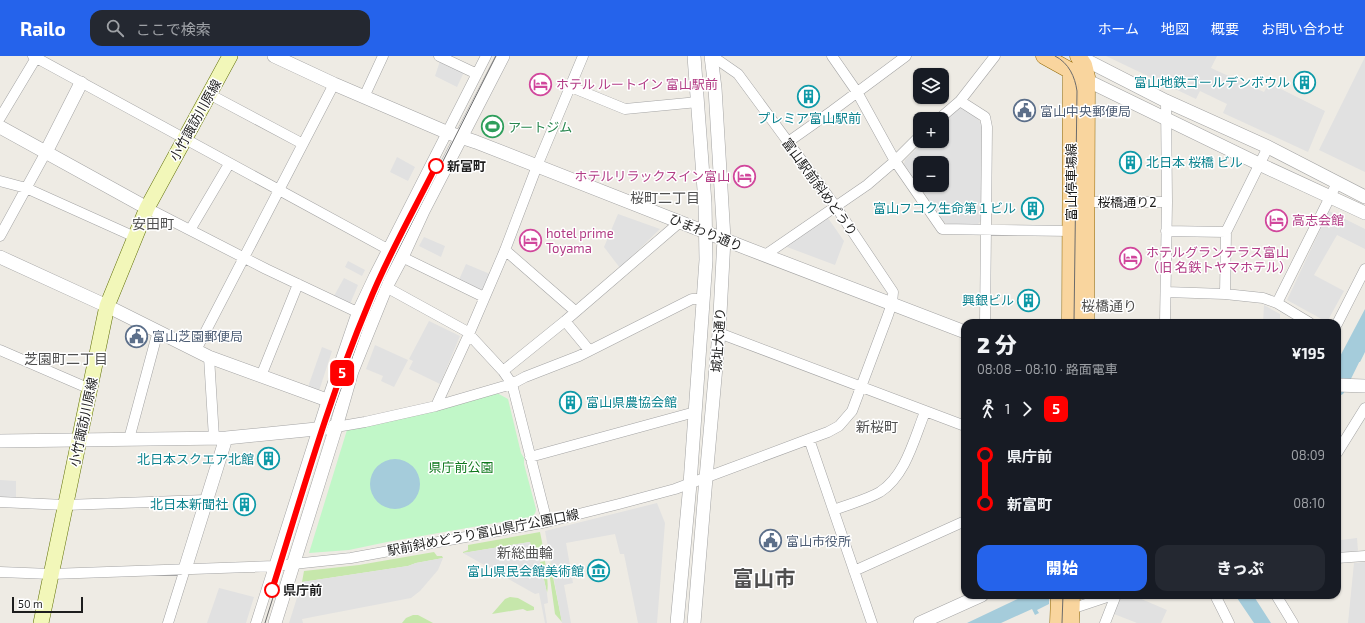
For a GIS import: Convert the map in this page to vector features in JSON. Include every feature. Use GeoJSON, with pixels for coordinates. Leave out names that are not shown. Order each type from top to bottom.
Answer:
{"type":"FeatureCollection","features":[{"type":"Feature","properties":{"kind":"main road","name":"小竹諏訪川原線"},"geometry":{"type":"LineString","coordinates":[[41,623],[107,306],[146,208],[185,140],[230,56]]}},
{"type":"Feature","properties":{"kind":"main road"},"geometry":{"type":"LineString","coordinates":[[1044,56],[1071,71]]}},
{"type":"Feature","properties":{"kind":"main road","name":"富山停車場線"},"geometry":{"type":"LineString","coordinates":[[1078,56],[1084,65],[1087,80],[1086,319]]}},
{"type":"Feature","properties":{"kind":"main road","name":"富山停車場線"},"geometry":{"type":"LineString","coordinates":[[1070,319],[1071,71]]}},
{"type":"Feature","properties":{"kind":"street","name":"ひまわり通り"},"geometry":{"type":"LineString","coordinates":[[274,56],[334,84],[446,132],[476,142],[961,330]]}},
{"type":"Feature","properties":{"kind":"street"},"geometry":{"type":"LineString","coordinates":[[364,96],[383,56]]}},
{"type":"Feature","properties":{"kind":"street"},"geometry":{"type":"LineString","coordinates":[[439,56],[477,74]]}},
{"type":"Feature","properties":{"kind":"street"},"geometry":{"type":"LineString","coordinates":[[256,623],[326,400],[357,312],[387,249],[486,56]]}},
{"type":"Feature","properties":{"kind":"street"},"geometry":{"type":"LineString","coordinates":[[275,623],[352,371],[386,287],[502,56]]}},
{"type":"Feature","properties":{"kind":"street"},"geometry":{"type":"LineString","coordinates":[[436,406],[505,250],[537,166],[583,56]]}},
{"type":"Feature","properties":{"kind":"street"},"geometry":{"type":"LineString","coordinates":[[694,56],[708,56]]}},
{"type":"Feature","properties":{"kind":"street","name":"城址大通り"},"geometry":{"type":"LineString","coordinates":[[677,623],[690,484],[707,232],[694,56]]}},
{"type":"Feature","properties":{"kind":"street","name":"城址大通り"},"geometry":{"type":"LineString","coordinates":[[694,623],[719,334],[724,239],[716,88],[712,56]]}},
{"type":"Feature","properties":{"kind":"street","name":"富山駅前斜めどうり"},"geometry":{"type":"LineString","coordinates":[[712,56],[738,74],[836,207],[893,292],[892,303]]}},
{"type":"Feature","properties":{"kind":"street"},"geometry":{"type":"LineString","coordinates":[[832,56],[858,92],[895,162],[942,229],[1071,231]]}},
{"type":"Feature","properties":{"kind":"street"},"geometry":{"type":"LineString","coordinates":[[788,142],[906,56]]}},
{"type":"Feature","properties":{"kind":"street"},"geometry":{"type":"LineString","coordinates":[[947,112],[960,101],[995,56]]}},
{"type":"Feature","properties":{"kind":"street"},"geometry":{"type":"LineString","coordinates":[[1365,197],[1268,147],[1166,101],[1078,56],[1071,71],[1259,164],[1365,213]]}},
{"type":"Feature","properties":{"kind":"street"},"geometry":{"type":"LineString","coordinates":[[0,118],[34,57],[50,60],[81,83],[185,140],[402,257],[484,297]]}},
{"type":"Feature","properties":{"kind":"street"},"geometry":{"type":"LineString","coordinates":[[0,236],[46,152],[81,83]]}},
{"type":"Feature","properties":{"kind":"street"},"geometry":{"type":"LineString","coordinates":[[196,350],[334,84]]}},
{"type":"Feature","properties":{"kind":"street"},"geometry":{"type":"LineString","coordinates":[[570,87],[625,109],[698,102]]}},
{"type":"Feature","properties":{"kind":"street"},"geometry":{"type":"LineString","coordinates":[[209,94],[303,144]]}},
{"type":"Feature","properties":{"kind":"street"},"geometry":{"type":"LineString","coordinates":[[960,101],[985,117],[987,127],[985,319]]}},
{"type":"Feature","properties":{"kind":"street"},"geometry":{"type":"LineString","coordinates":[[1165,319],[1167,202],[1166,101]]}},
{"type":"Feature","properties":{"kind":"street"},"geometry":{"type":"LineString","coordinates":[[0,127],[146,208],[244,258],[357,312]]}},
{"type":"Feature","properties":{"kind":"street"},"geometry":{"type":"LineString","coordinates":[[765,255],[836,207],[895,162],[913,143]]}},
{"type":"Feature","properties":{"kind":"street"},"geometry":{"type":"LineString","coordinates":[[1225,294],[1226,232],[1268,147]]}},
{"type":"Feature","properties":{"kind":"street"},"geometry":{"type":"LineString","coordinates":[[190,230],[229,164]]}},
{"type":"Feature","properties":{"kind":"street"},"geometry":{"type":"LineString","coordinates":[[0,181],[26,188],[134,237]]}},
{"type":"Feature","properties":{"kind":"street"},"geometry":{"type":"LineString","coordinates":[[1277,303],[1337,182]]}},
{"type":"Feature","properties":{"kind":"street","name":"桜橋通り2"},"geometry":{"type":"LineString","coordinates":[[1087,202],[1167,202]]}},
{"type":"Feature","properties":{"kind":"street"},"geometry":{"type":"LineString","coordinates":[[502,371],[565,321],[680,222]]}},
{"type":"Feature","properties":{"kind":"street"},"geometry":{"type":"LineString","coordinates":[[1166,231],[1226,232]]}},
{"type":"Feature","properties":{"kind":"street"},"geometry":{"type":"LineString","coordinates":[[505,250],[575,311]]}},
{"type":"Feature","properties":{"kind":"street"},"geometry":{"type":"LineString","coordinates":[[0,257],[107,306],[209,357],[326,400]]}},
{"type":"Feature","properties":{"kind":"street"},"geometry":{"type":"LineString","coordinates":[[1340,319],[1365,269]]}},
{"type":"Feature","properties":{"kind":"street"},"geometry":{"type":"LineString","coordinates":[[261,376],[298,284]]}},
{"type":"Feature","properties":{"kind":"street"},"geometry":{"type":"LineString","coordinates":[[386,287],[466,331],[512,384],[547,522]]}},
{"type":"Feature","properties":{"kind":"street"},"geometry":{"type":"LineString","coordinates":[[1166,292],[1225,294],[1263,298],[1277,303],[1303,319]]}},
{"type":"Feature","properties":{"kind":"street"},"geometry":{"type":"LineString","coordinates":[[0,441],[220,438],[318,429],[365,422],[436,406],[512,384],[525,377],[579,356],[692,299],[703,299]]}},
{"type":"Feature","properties":{"kind":"street","name":"駅前斜めどうり富山県庁公園口線"},"geometry":{"type":"LineString","coordinates":[[0,572],[51,574],[274,566],[351,558],[547,522],[668,491],[828,432],[839,426],[852,411],[892,303]]}},
{"type":"Feature","properties":{"kind":"street"},"geometry":{"type":"LineString","coordinates":[[565,321],[589,350]]}},
{"type":"Feature","properties":{"kind":"street"},"geometry":{"type":"LineString","coordinates":[[129,439],[158,331]]}},
{"type":"Feature","properties":{"kind":"street"},"geometry":{"type":"LineString","coordinates":[[719,334],[961,425]]}},
{"type":"Feature","properties":{"kind":"street"},"geometry":{"type":"LineString","coordinates":[[0,350],[90,389]]}},
{"type":"Feature","properties":{"kind":"street"},"geometry":{"type":"LineString","coordinates":[[168,623],[206,500],[220,438],[209,357]]}},
{"type":"Feature","properties":{"kind":"street"},"geometry":{"type":"LineString","coordinates":[[1341,384],[1364,386]]}},
{"type":"Feature","properties":{"kind":"street"},"geometry":{"type":"LineString","coordinates":[[1341,447],[1365,408]]}},
{"type":"Feature","properties":{"kind":"street"},"geometry":{"type":"LineString","coordinates":[[530,457],[695,412]]}},
{"type":"Feature","properties":{"kind":"street"},"geometry":{"type":"LineString","coordinates":[[834,510],[868,498],[880,492],[890,484],[900,472],[906,460],[925,412]]}},
{"type":"Feature","properties":{"kind":"street"},"geometry":{"type":"LineString","coordinates":[[809,439],[872,623]]}},
{"type":"Feature","properties":{"kind":"street"},"geometry":{"type":"LineString","coordinates":[[0,502],[65,505],[206,500]]}},
{"type":"Feature","properties":{"kind":"street"},"geometry":{"type":"LineString","coordinates":[[854,571],[961,523]]}},
{"type":"Feature","properties":{"kind":"street"},"geometry":{"type":"LineString","coordinates":[[1341,558],[1365,556]]}},
{"type":"Feature","properties":{"kind":"street"},"geometry":{"type":"LineString","coordinates":[[920,623],[973,599]]}},
{"type":"Feature","properties":{"kind":"street"},"geometry":{"type":"LineString","coordinates":[[1064,610],[1100,599]]}},
{"type":"Feature","properties":{"kind":"street"},"geometry":{"type":"LineString","coordinates":[[1106,623],[1115,599]]}},
{"type":"Feature","properties":{"kind":"street"},"geometry":{"type":"LineString","coordinates":[[1217,599],[1229,623]]}},
{"type":"Feature","properties":{"kind":"street"},"geometry":{"type":"LineString","coordinates":[[1278,599],[1293,623]]}},
{"type":"Feature","properties":{"kind":"green space","name":"県庁前公園"},"geometry":{"type":"Polygon","coordinates":[[[497,393],[508,399],[536,509],[534,515],[526,518],[349,550],[309,553],[347,430],[497,393]]]}},
{"type":"Feature","properties":{"kind":"green space"},"geometry":{"type":"Polygon","coordinates":[[[540,532],[544,552],[532,553],[530,542],[463,553],[468,550],[468,545],[540,532]]]}},
{"type":"Feature","properties":{"kind":"green space"},"geometry":{"type":"Polygon","coordinates":[[[434,552],[437,556],[442,556],[443,558],[408,566],[302,582],[304,571],[359,565],[434,552]]]}},
{"type":"Feature","properties":{"kind":"green space"},"geometry":{"type":"Polygon","coordinates":[[[545,561],[548,581],[547,593],[540,562],[545,561]]]}},
{"type":"Feature","properties":{"kind":"green space"},"geometry":{"type":"Polygon","coordinates":[[[550,562],[562,622],[555,614],[549,571],[550,562]]]}},
{"type":"Feature","properties":{"kind":"green space"},"geometry":{"type":"Polygon","coordinates":[[[510,597],[518,598],[534,607],[534,610],[527,611],[523,609],[492,614],[505,599],[510,597]]]}},
{"type":"Feature","properties":{"kind":"green space"},"geometry":{"type":"Polygon","coordinates":[[[413,615],[418,615],[433,623],[402,623],[406,618],[413,615]]]}},
{"type":"Feature","properties":{"kind":"shaded area"},"geometry":{"type":"Polygon","coordinates":[[[1106,56],[1217,56],[1211,68],[1264,92],[1269,83],[1325,111],[1308,152],[1223,113],[1227,104],[1200,91],[1196,99],[1106,56]]]}},
{"type":"Feature","properties":{"kind":"shaded area"},"geometry":{"type":"Polygon","coordinates":[[[1365,57],[1365,172],[1319,150],[1365,57]]]}},
{"type":"Feature","properties":{"kind":"shaded area"},"geometry":{"type":"Polygon","coordinates":[[[440,61],[464,72],[457,87],[435,76],[440,61]]]}},
{"type":"Feature","properties":{"kind":"shaded area"},"geometry":{"type":"Polygon","coordinates":[[[958,108],[961,108],[976,117],[982,124],[982,220],[978,224],[950,225],[945,223],[923,192],[949,192],[949,156],[913,156],[913,177],[904,164],[905,160],[917,148],[949,148],[949,116],[958,108]]]}},
{"type":"Feature","properties":{"kind":"shaded area"},"geometry":{"type":"Polygon","coordinates":[[[397,157],[415,167],[408,181],[390,172],[397,157]]]}},
{"type":"Feature","properties":{"kind":"shaded area"},"geometry":{"type":"Polygon","coordinates":[[[1329,211],[1365,229],[1365,249],[1337,235],[1314,275],[1344,291],[1329,319],[1322,319],[1287,300],[1329,211]]]}},
{"type":"Feature","properties":{"kind":"shaded area"},"geometry":{"type":"Polygon","coordinates":[[[618,214],[660,229],[620,268],[604,247],[618,214]]]}},
{"type":"Feature","properties":{"kind":"shaded area"},"geometry":{"type":"Polygon","coordinates":[[[828,218],[844,241],[835,265],[787,247],[787,244],[828,218]]]}},
{"type":"Feature","properties":{"kind":"shaded area"},"geometry":{"type":"Polygon","coordinates":[[[424,237],[445,246],[441,257],[419,246],[424,237]]]}},
{"type":"Feature","properties":{"kind":"shaded area"},"geometry":{"type":"Polygon","coordinates":[[[348,261],[365,270],[362,276],[345,267],[348,261]]]}},
{"type":"Feature","properties":{"kind":"shaded area"},"geometry":{"type":"Polygon","coordinates":[[[466,264],[490,274],[482,292],[458,282],[466,264]]]}},
{"type":"Feature","properties":{"kind":"shaded area"},"geometry":{"type":"Polygon","coordinates":[[[344,278],[358,285],[350,304],[334,296],[344,278]]]}},
{"type":"Feature","properties":{"kind":"shaded area"},"geometry":{"type":"Polygon","coordinates":[[[1264,305],[1280,314],[1280,319],[1263,319],[1264,305]]]}},
{"type":"Feature","properties":{"kind":"shaded area"},"geometry":{"type":"Polygon","coordinates":[[[429,321],[460,336],[440,384],[409,369],[413,361],[409,359],[429,321]]]}},
{"type":"Feature","properties":{"kind":"shaded area"},"geometry":{"type":"Polygon","coordinates":[[[375,345],[408,360],[394,387],[381,381],[383,376],[366,369],[375,345]]]}},
{"type":"Feature","properties":{"kind":"shaded area"},"geometry":{"type":"Polygon","coordinates":[[[322,347],[332,351],[319,391],[308,387],[322,347]]]}},
{"type":"Feature","properties":{"kind":"shaded area"},"geometry":{"type":"Polygon","coordinates":[[[0,480],[16,481],[16,499],[0,498],[0,480]]]}},
{"type":"Feature","properties":{"kind":"shaded area"},"geometry":{"type":"Polygon","coordinates":[[[657,503],[665,523],[657,623],[638,623],[624,554],[620,554],[615,534],[566,543],[573,583],[564,585],[571,623],[562,623],[545,531],[657,503]]]}},
{"type":"Feature","properties":{"kind":"shaded area"},"geometry":{"type":"Polygon","coordinates":[[[1357,538],[1358,551],[1341,553],[1341,540],[1357,538]]]}},
{"type":"Feature","properties":{"kind":"shaded area"},"geometry":{"type":"Polygon","coordinates":[[[530,542],[532,553],[538,553],[547,593],[548,603],[544,604],[547,623],[545,623],[539,593],[535,594],[463,553],[530,542]]]}},
{"type":"Feature","properties":{"kind":"shaded area"},"geometry":{"type":"Polygon","coordinates":[[[443,558],[438,570],[420,591],[411,598],[302,619],[303,623],[289,623],[302,582],[408,566],[443,558]]]}},
{"type":"Feature","properties":{"kind":"shaded area"},"geometry":{"type":"Polygon","coordinates":[[[1365,562],[1365,623],[1348,623],[1354,563],[1365,562]]]}},
{"type":"Feature","properties":{"kind":"shaded area"},"geometry":{"type":"Polygon","coordinates":[[[219,588],[254,597],[246,623],[207,623],[219,588]]]}},
{"type":"Feature","properties":{"kind":"shaded area"},"geometry":{"type":"Polygon","coordinates":[[[1120,599],[1141,599],[1167,610],[1161,623],[1137,623],[1114,614],[1120,599]]]}},
{"type":"Feature","properties":{"kind":"water"},"geometry":{"type":"Polygon","coordinates":[[[1365,309],[1365,352],[1360,362],[1341,362],[1341,354],[1365,309]]]}},
{"type":"Feature","properties":{"kind":"water"},"geometry":{"type":"Polygon","coordinates":[[[390,459],[400,459],[413,466],[420,479],[420,489],[413,502],[400,509],[390,509],[381,505],[374,498],[370,489],[370,479],[374,470],[381,463],[390,459]]]}},
{"type":"Feature","properties":{"kind":"water"},"geometry":{"type":"Polygon","coordinates":[[[1018,599],[1049,599],[1049,604],[1037,610],[1039,613],[1035,615],[1032,609],[1001,623],[967,623],[1018,599]]]}},
{"type":"Feature","properties":{"kind":"water"},"geometry":{"type":"Polygon","coordinates":[[[1238,599],[1256,599],[1271,623],[1254,623],[1238,599]]]}},
{"type":"Feature","properties":{"kind":"waterway"},"geometry":{"type":"LineString","coordinates":[[1341,380],[1365,331]]}},
{"type":"Feature","properties":{"kind":"tram line"},"geometry":{"type":"LineString","coordinates":[[265,623],[322,441],[365,322],[384,278],[496,56]]}},
{"type":"Feature","properties":{"kind":"tram line"},"geometry":{"type":"LineString","coordinates":[[1055,56],[1068,66],[1075,81],[1077,91],[1074,319]]}},
{"type":"Feature","properties":{"kind":"tram line","name":"5"},"geometry":{"type":"LineString","coordinates":[[272,590],[319,439],[361,321],[381,276],[436,166]]}},
{"type":"Feature","properties":{"kind":"tram line"},"geometry":{"type":"LineString","coordinates":[[1062,623],[1063,599]]}},
{"type":"Feature","properties":{"kind":"place","name":"富山地鉄ゴールデンボウル"},"geometry":{"type":"Point","coordinates":[1305,82]}},
{"type":"Feature","properties":{"kind":"place","name":"ホテル ルートイン 富山駅前"},"geometry":{"type":"Point","coordinates":[540,84]}},
{"type":"Feature","properties":{"kind":"place","name":"プレミア富山駅前"},"geometry":{"type":"Point","coordinates":[809,96]}},
{"type":"Feature","properties":{"kind":"place","name":"富山中央郵便局"},"geometry":{"type":"Point","coordinates":[1024,111]}},
{"type":"Feature","properties":{"kind":"place","name":"アートジム"},"geometry":{"type":"Point","coordinates":[492,127]}},
{"type":"Feature","properties":{"kind":"place","name":"北日本 桜橋 ビル"},"geometry":{"type":"Point","coordinates":[1130,162]}},
{"type":"Feature","properties":{"kind":"place","name":"新富町"},"geometry":{"type":"Point","coordinates":[436,166]}},
{"type":"Feature","properties":{"kind":"place","name":"ホテルリラックスイン富山"},"geometry":{"type":"Point","coordinates":[745,176]}},
{"type":"Feature","properties":{"kind":"place","name":"富山フコク生命第１ビル"},"geometry":{"type":"Point","coordinates":[1032,208]}},
{"type":"Feature","properties":{"kind":"place","name":"高志会館"},"geometry":{"type":"Point","coordinates":[1277,220]}},
{"type":"Feature","properties":{"kind":"place","name":"hotel prime Toyama"},"geometry":{"type":"Point","coordinates":[531,240]}},
{"type":"Feature","properties":{"kind":"place","name":"ホテルグランテラス富山 （旧 名鉄トヤマホテル）"},"geometry":{"type":"Point","coordinates":[1130,259]}},
{"type":"Feature","properties":{"kind":"place","name":"興銀ビル"},"geometry":{"type":"Point","coordinates":[1029,300]}},
{"type":"Feature","properties":{"kind":"place","name":"富山芝園郵便局"},"geometry":{"type":"Point","coordinates":[136,336]}},
{"type":"Feature","properties":{"kind":"place","name":"富山県農協会館"},"geometry":{"type":"Point","coordinates":[570,402]}},
{"type":"Feature","properties":{"kind":"place","name":"北日本スクエア北館"},"geometry":{"type":"Point","coordinates":[269,459]}},
{"type":"Feature","properties":{"kind":"place","name":"北日本新聞社"},"geometry":{"type":"Point","coordinates":[244,504]}},
{"type":"Feature","properties":{"kind":"place","name":"富山市役所"},"geometry":{"type":"Point","coordinates":[770,541]}},
{"type":"Feature","properties":{"kind":"place","name":"富山県民会館美術館"},"geometry":{"type":"Point","coordinates":[599,571]}},
{"type":"Feature","properties":{"kind":"place","name":"県庁前"},"geometry":{"type":"Point","coordinates":[272,590]}},
{"type":"Feature","properties":{"kind":"district","name":"桜町二丁目"},"geometry":{"type":"Point","coordinates":[665,198]}},
{"type":"Feature","properties":{"kind":"district","name":"安田町"},"geometry":{"type":"Point","coordinates":[153,224]}},
{"type":"Feature","properties":{"kind":"district","name":"桜橋通り"},"geometry":{"type":"Point","coordinates":[1109,306]}},
{"type":"Feature","properties":{"kind":"district","name":"芝園町二丁目"},"geometry":{"type":"Point","coordinates":[66,359]}},
{"type":"Feature","properties":{"kind":"district","name":"新桜町"},"geometry":{"type":"Point","coordinates":[877,427]}},
{"type":"Feature","properties":{"kind":"district","name":"新総曲輪"},"geometry":{"type":"Point","coordinates":[525,553]}},
{"type":"Feature","properties":{"kind":"district","name":"富山市"},"geometry":{"type":"Point","coordinates":[764,579]}}]}
